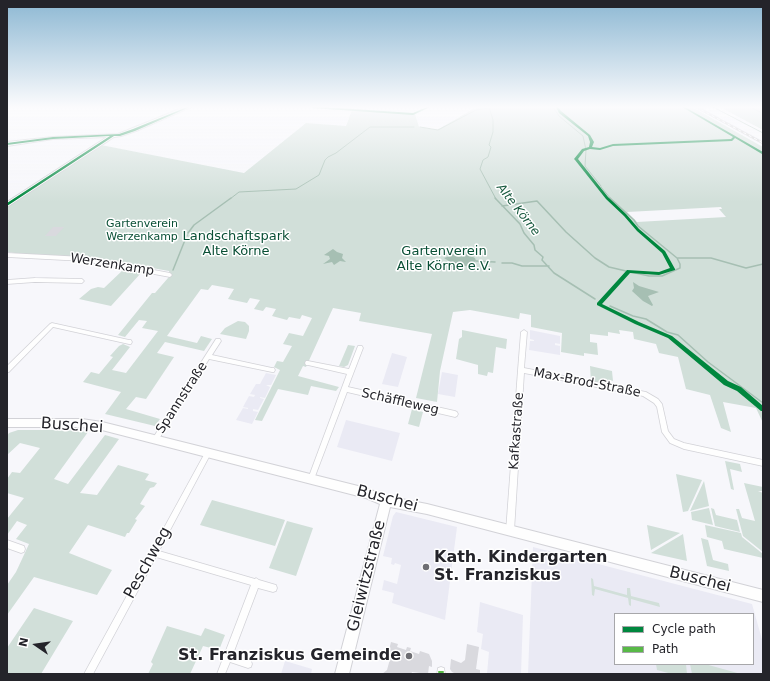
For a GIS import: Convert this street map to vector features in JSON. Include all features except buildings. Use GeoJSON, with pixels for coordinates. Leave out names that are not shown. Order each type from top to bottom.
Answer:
{"type":"FeatureCollection","features":[{"type":"Feature","properties":{"kind":"street"},"geometry":{"type":"LineString","coordinates":[[7,144],[47,139]]}},
{"type":"Feature","properties":{"kind":"street"},"geometry":{"type":"LineString","coordinates":[[7,204],[109,139]]}},
{"type":"Feature","properties":{"kind":"street","name":"Werzenkamp"},"geometry":{"type":"LineString","coordinates":[[7,255],[84,259],[170,275]]}},
{"type":"Feature","properties":{"kind":"street"},"geometry":{"type":"LineString","coordinates":[[7,282],[35,280],[82,281]]}},
{"type":"Feature","properties":{"kind":"street"},"geometry":{"type":"LineString","coordinates":[[7,370],[52,325],[128,342]]}},
{"type":"Feature","properties":{"kind":"street","name":"Kafkastraße"},"geometry":{"type":"LineString","coordinates":[[510,531],[524,332]]}},
{"type":"Feature","properties":{"kind":"street","name":"Spannstraße"},"geometry":{"type":"LineString","coordinates":[[155,440],[218,341]]}},
{"type":"Feature","properties":{"kind":"street","name":"Schäffleweg"},"geometry":{"type":"LineString","coordinates":[[311,479],[360,348]]}},
{"type":"Feature","properties":{"kind":"street","name":"Spannstraße"},"geometry":{"type":"LineString","coordinates":[[208,356],[272,370]]}},
{"type":"Feature","properties":{"kind":"street","name":"Schäffleweg"},"geometry":{"type":"LineString","coordinates":[[308,363],[351,372]]}},
{"type":"Feature","properties":{"kind":"street","name":"Max-Brod-Straße"},"geometry":{"type":"LineString","coordinates":[[521,370],[644,394],[656,401],[660,406],[665,432],[672,441],[684,446],[763,463]]}},
{"type":"Feature","properties":{"kind":"street","name":"Schäffleweg"},"geometry":{"type":"LineString","coordinates":[[345,389],[455,414]]}},
{"type":"Feature","properties":{"kind":"street","name":"Buschei"},"geometry":{"type":"LineString","coordinates":[[8,425],[82,423],[102,426],[311,479],[375,496],[386,501],[402,503],[763,596]]}},
{"type":"Feature","properties":{"kind":"street","name":"Peschweg"},"geometry":{"type":"LineString","coordinates":[[88,674],[208,453]]}},
{"type":"Feature","properties":{"kind":"street","name":"Gleiwitzstraße"},"geometry":{"type":"LineString","coordinates":[[342,674],[386,501]]}},
{"type":"Feature","properties":{"kind":"street"},"geometry":{"type":"LineString","coordinates":[[7,544],[21,549]]}},
{"type":"Feature","properties":{"kind":"street"},"geometry":{"type":"LineString","coordinates":[[154,553],[273,588]]}},
{"type":"Feature","properties":{"kind":"street"},"geometry":{"type":"LineString","coordinates":[[221,674],[256,582]]}},
{"type":"Feature","properties":{"kind":"street"},"geometry":{"type":"LineString","coordinates":[[228,657],[248,664]]}},
{"type":"Feature","properties":{"kind":"shaded area"},"geometry":{"type":"Polygon","coordinates":[[[752,139],[759,139],[763,141],[763,145],[752,139]]]}},
{"type":"Feature","properties":{"kind":"shaded area"},"geometry":{"type":"Polygon","coordinates":[[[333,249],[343,254],[342,258],[346,262],[340,261],[334,265],[332,262],[323,264],[330,259],[329,256],[324,255],[333,249]]]}},
{"type":"Feature","properties":{"kind":"shaded area"},"geometry":{"type":"Polygon","coordinates":[[[466,251],[469,255],[475,258],[476,261],[466,266],[451,267],[452,263],[444,258],[450,256],[452,252],[455,256],[460,257],[463,256],[466,251]]]}},
{"type":"Feature","properties":{"kind":"shaded area"},"geometry":{"type":"Polygon","coordinates":[[[633,282],[639,286],[659,292],[648,296],[653,305],[652,306],[643,301],[632,291],[634,288],[633,282]]]}},
{"type":"Feature","properties":{"kind":"shaded area"},"geometry":{"type":"Polygon","coordinates":[[[530,330],[560,336],[560,344],[555,343],[555,345],[560,346],[560,355],[529,350],[530,341],[534,341],[530,339],[530,330]]]}},
{"type":"Feature","properties":{"kind":"shaded area"},"geometry":{"type":"Polygon","coordinates":[[[392,353],[407,357],[398,387],[382,384],[392,353]]]}},
{"type":"Feature","properties":{"kind":"shaded area"},"geometry":{"type":"Polygon","coordinates":[[[442,372],[458,375],[455,397],[438,394],[442,372]]]}},
{"type":"Feature","properties":{"kind":"shaded area"},"geometry":{"type":"Polygon","coordinates":[[[266,373],[276,375],[271,385],[266,385],[270,387],[265,398],[260,397],[264,399],[258,410],[253,409],[253,411],[258,412],[252,424],[236,420],[243,408],[248,409],[243,407],[249,396],[254,397],[255,395],[250,394],[256,384],[260,384],[266,373]]]}},
{"type":"Feature","properties":{"kind":"shaded area"},"geometry":{"type":"Polygon","coordinates":[[[346,420],[400,433],[392,461],[337,447],[346,420]]]}},
{"type":"Feature","properties":{"kind":"shaded area","name":"Kath. Kindergarten St. Franziskus"},"geometry":{"type":"Polygon","coordinates":[[[396,512],[457,527],[445,620],[392,603],[394,593],[382,590],[384,580],[397,584],[401,565],[395,563],[394,565],[391,564],[392,558],[383,556],[393,516],[396,512]]]}},
{"type":"Feature","properties":{"kind":"shaded area"},"geometry":{"type":"Polygon","coordinates":[[[533,547],[752,604],[763,643],[763,674],[528,674],[533,547]]]}},
{"type":"Feature","properties":{"kind":"shaded area"},"geometry":{"type":"Polygon","coordinates":[[[480,602],[523,615],[521,674],[487,674],[489,652],[481,649],[483,634],[477,632],[480,602]]]}},
{"type":"Feature","properties":{"kind":"shaded area"},"geometry":{"type":"Polygon","coordinates":[[[285,661],[312,669],[311,674],[281,674],[285,661]]]}},
{"type":"Feature","properties":{"kind":"green space"},"geometry":{"type":"Polygon","coordinates":[[[286,139],[748,139],[763,147],[763,423],[756,408],[723,402],[731,432],[721,428],[710,395],[686,389],[678,357],[659,353],[656,344],[634,339],[633,332],[619,330],[620,334],[608,332],[608,336],[590,334],[590,342],[597,343],[598,355],[584,353],[584,356],[561,352],[562,333],[531,327],[531,315],[520,313],[519,319],[470,310],[453,312],[440,371],[437,402],[416,398],[432,334],[359,321],[361,313],[333,308],[306,367],[303,366],[298,376],[339,387],[336,391],[311,386],[308,395],[278,389],[262,421],[255,420],[280,370],[274,367],[277,361],[283,362],[292,346],[283,344],[289,333],[303,336],[312,318],[302,315],[300,319],[289,317],[287,320],[272,316],[276,309],[266,307],[263,311],[254,309],[260,300],[250,298],[247,303],[228,299],[234,289],[212,285],[208,290],[201,289],[167,336],[197,343],[201,336],[212,339],[204,351],[165,342],[157,353],[174,357],[146,399],[136,397],[126,409],[160,419],[155,426],[105,414],[121,392],[83,382],[91,372],[99,374],[113,357],[110,356],[119,346],[123,344],[130,347],[112,370],[126,373],[158,331],[142,328],[147,321],[139,320],[125,337],[118,335],[152,293],[155,293],[168,278],[170,275],[169,271],[90,257],[30,255],[7,252],[7,207],[101,145],[244,173],[286,139]],[[721,207],[627,212],[637,222],[726,217],[719,209],[722,209],[721,207]]]}},
{"type":"Feature","properties":{"kind":"green space"},"geometry":{"type":"Polygon","coordinates":[[[124,269],[141,273],[111,306],[79,299],[91,289],[98,287],[104,288],[124,269]]]}},
{"type":"Feature","properties":{"kind":"green space"},"geometry":{"type":"Polygon","coordinates":[[[238,321],[245,322],[249,326],[246,339],[220,334],[225,328],[238,321]]]}},
{"type":"Feature","properties":{"kind":"green space"},"geometry":{"type":"Polygon","coordinates":[[[462,330],[507,339],[506,349],[496,347],[493,373],[488,372],[487,376],[478,374],[478,365],[456,359],[459,339],[462,337],[462,330]]]}},
{"type":"Feature","properties":{"kind":"green space"},"geometry":{"type":"Polygon","coordinates":[[[348,345],[355,346],[348,365],[344,367],[339,366],[348,345]]]}},
{"type":"Feature","properties":{"kind":"green space"},"geometry":{"type":"Polygon","coordinates":[[[590,366],[612,371],[613,381],[609,380],[609,384],[591,381],[590,366]]]}},
{"type":"Feature","properties":{"kind":"green space"},"geometry":{"type":"Polygon","coordinates":[[[412,409],[423,412],[419,427],[408,424],[412,409]]]}},
{"type":"Feature","properties":{"kind":"green space"},"geometry":{"type":"Polygon","coordinates":[[[18,430],[65,430],[88,432],[54,479],[68,484],[105,435],[119,439],[80,493],[97,495],[118,465],[149,474],[145,480],[157,483],[154,487],[150,488],[140,504],[145,506],[135,519],[137,520],[125,537],[88,525],[69,553],[112,570],[97,595],[34,577],[7,615],[7,585],[16,572],[29,544],[16,539],[27,525],[17,521],[7,535],[7,519],[24,498],[7,493],[7,479],[12,472],[20,473],[40,448],[20,443],[7,455],[7,436],[9,433],[18,430]]]}},
{"type":"Feature","properties":{"kind":"green space"},"geometry":{"type":"Polygon","coordinates":[[[725,461],[740,464],[742,472],[730,469],[734,490],[731,489],[725,461]]]}},
{"type":"Feature","properties":{"kind":"green space"},"geometry":{"type":"Polygon","coordinates":[[[676,474],[702,480],[688,511],[683,512],[676,474]]]}},
{"type":"Feature","properties":{"kind":"green space"},"geometry":{"type":"Polygon","coordinates":[[[704,481],[709,506],[690,511],[704,481]]]}},
{"type":"Feature","properties":{"kind":"green space"},"geometry":{"type":"Polygon","coordinates":[[[744,483],[763,487],[763,491],[758,491],[763,493],[763,552],[743,536],[736,509],[739,509],[742,518],[755,521],[744,483]]]}},
{"type":"Feature","properties":{"kind":"green space"},"geometry":{"type":"Polygon","coordinates":[[[212,500],[285,520],[275,546],[200,525],[212,500]]]}},
{"type":"Feature","properties":{"kind":"green space"},"geometry":{"type":"Polygon","coordinates":[[[709,508],[713,525],[692,520],[691,512],[709,508]]]}},
{"type":"Feature","properties":{"kind":"green space"},"geometry":{"type":"Polygon","coordinates":[[[711,508],[714,509],[716,515],[737,520],[740,532],[715,526],[711,508]]]}},
{"type":"Feature","properties":{"kind":"green space"},"geometry":{"type":"Polygon","coordinates":[[[287,521],[313,528],[296,576],[269,568],[287,521]]]}},
{"type":"Feature","properties":{"kind":"green space"},"geometry":{"type":"Polygon","coordinates":[[[647,525],[680,533],[651,550],[647,525]]]}},
{"type":"Feature","properties":{"kind":"green space"},"geometry":{"type":"Polygon","coordinates":[[[705,525],[741,533],[742,537],[763,554],[763,558],[724,549],[722,541],[707,537],[705,525]]]}},
{"type":"Feature","properties":{"kind":"green space"},"geometry":{"type":"Polygon","coordinates":[[[683,534],[687,561],[651,553],[683,534]]]}},
{"type":"Feature","properties":{"kind":"green space"},"geometry":{"type":"Polygon","coordinates":[[[701,538],[708,540],[713,560],[728,564],[729,571],[707,566],[701,538]]]}},
{"type":"Feature","properties":{"kind":"green space"},"geometry":{"type":"Polygon","coordinates":[[[591,578],[593,579],[594,586],[627,595],[627,588],[630,588],[631,596],[659,603],[660,607],[631,599],[631,606],[629,605],[628,598],[595,589],[594,596],[592,595],[591,578]]]}},
{"type":"Feature","properties":{"kind":"green space"},"geometry":{"type":"Polygon","coordinates":[[[34,608],[73,621],[41,674],[7,674],[7,648],[34,608]]]}},
{"type":"Feature","properties":{"kind":"green space"},"geometry":{"type":"Polygon","coordinates":[[[167,626],[201,636],[205,628],[225,635],[219,650],[203,646],[190,674],[148,674],[153,664],[151,662],[167,626]]]}},
{"type":"Feature","properties":{"kind":"green space"},"geometry":{"type":"Polygon","coordinates":[[[656,665],[686,665],[687,674],[672,674],[657,670],[656,665]]]}},
{"type":"Feature","properties":{"kind":"green space"},"geometry":{"type":"Polygon","coordinates":[[[690,665],[709,665],[741,674],[692,674],[690,665]]]}},
{"type":"Feature","properties":{"kind":"waterway"},"geometry":{"type":"LineString","coordinates":[[230,199],[239,192],[296,189],[319,175],[325,160],[355,139]]}},
{"type":"Feature","properties":{"kind":"waterway","name":"Alte Körne"},"geometry":{"type":"LineString","coordinates":[[491,139],[489,145],[491,147],[488,157],[483,160],[480,169],[496,199]]}},
{"type":"Feature","properties":{"kind":"waterway"},"geometry":{"type":"LineString","coordinates":[[584,139],[586,150],[585,166],[601,186]]}},
{"type":"Feature","properties":{"kind":"waterway"},"geometry":{"type":"LineString","coordinates":[[601,187],[611,199]]}},
{"type":"Feature","properties":{"kind":"waterway"},"geometry":{"type":"LineString","coordinates":[[188,233],[194,225],[231,198]]}},
{"type":"Feature","properties":{"kind":"waterway","name":"Alte Körne"},"geometry":{"type":"LineString","coordinates":[[495,198],[503,206]]}},
{"type":"Feature","properties":{"kind":"waterway"},"geometry":{"type":"LineString","coordinates":[[611,199],[634,220],[638,226],[677,258]]}},
{"type":"Feature","properties":{"kind":"waterway"},"geometry":{"type":"LineString","coordinates":[[503,206],[537,201],[566,232],[595,258],[609,267],[626,271]]}},
{"type":"Feature","properties":{"kind":"waterway","name":"Alte Körne"},"geometry":{"type":"LineString","coordinates":[[503,206],[520,224],[524,233],[534,245],[535,250],[543,257],[542,260],[548,266]]}},
{"type":"Feature","properties":{"kind":"waterway"},"geometry":{"type":"LineString","coordinates":[[173,270],[187,235]]}},
{"type":"Feature","properties":{"kind":"waterway"},"geometry":{"type":"LineString","coordinates":[[631,272],[649,276],[662,276],[680,268],[677,258]]}},
{"type":"Feature","properties":{"kind":"waterway"},"geometry":{"type":"LineString","coordinates":[[677,258],[711,258],[746,268],[763,264]]}},
{"type":"Feature","properties":{"kind":"waterway"},"geometry":{"type":"LineString","coordinates":[[476,261],[495,262]]}},
{"type":"Feature","properties":{"kind":"waterway"},"geometry":{"type":"LineString","coordinates":[[502,263],[512,263],[522,266],[548,266]]}},
{"type":"Feature","properties":{"kind":"waterway","name":"Alte Körne"},"geometry":{"type":"LineString","coordinates":[[548,266],[554,273],[595,299]]}},
{"type":"Feature","properties":{"kind":"waterway","name":"Alte Körne"},"geometry":{"type":"LineString","coordinates":[[610,306],[633,316],[646,319],[667,332],[678,335],[708,362],[763,403]]}},
{"type":"Feature","properties":{"kind":"railway"},"geometry":{"type":"LineString","coordinates":[[755,139],[763,143]]}},
{"type":"Feature","properties":{"kind":"cycle path"},"geometry":{"type":"LineString","coordinates":[[7,144],[47,139]]}},
{"type":"Feature","properties":{"kind":"cycle path"},"geometry":{"type":"LineString","coordinates":[[7,205],[109,139]]}},
{"type":"Feature","properties":{"kind":"cycle path"},"geometry":{"type":"LineString","coordinates":[[590,139],[592,142],[590,148]]}},
{"type":"Feature","properties":{"kind":"cycle path"},"geometry":{"type":"LineString","coordinates":[[733,139],[613,145],[600,149],[590,148],[583,150],[576,159],[607,198],[638,230],[664,252],[673,269],[659,274],[629,271],[599,304],[637,323],[670,337],[726,383],[739,389],[763,409]]}},
{"type":"Feature","properties":{"kind":"cycle path"},"geometry":{"type":"LineString","coordinates":[[738,139],[763,153]]}},
{"type":"Feature","properties":{"kind":"place","name":"Kath. Kindergarten St. Franziskus"},"geometry":{"type":"Point","coordinates":[426,567]}},
{"type":"Feature","properties":{"kind":"place","name":"St. Franziskus Gemeinde"},"geometry":{"type":"Point","coordinates":[409,656]}},
{"type":"Feature","properties":{"kind":"park label","name":"Gartenverein Werzenkamp"},"geometry":{"type":"Point","coordinates":[142,230]}},
{"type":"Feature","properties":{"kind":"park label","name":"Landschaftspark Alte Körne"},"geometry":{"type":"Point","coordinates":[236,244]}},
{"type":"Feature","properties":{"kind":"park label","name":"Gartenverein Alte Körne e.V."},"geometry":{"type":"Point","coordinates":[444,260]}}]}
